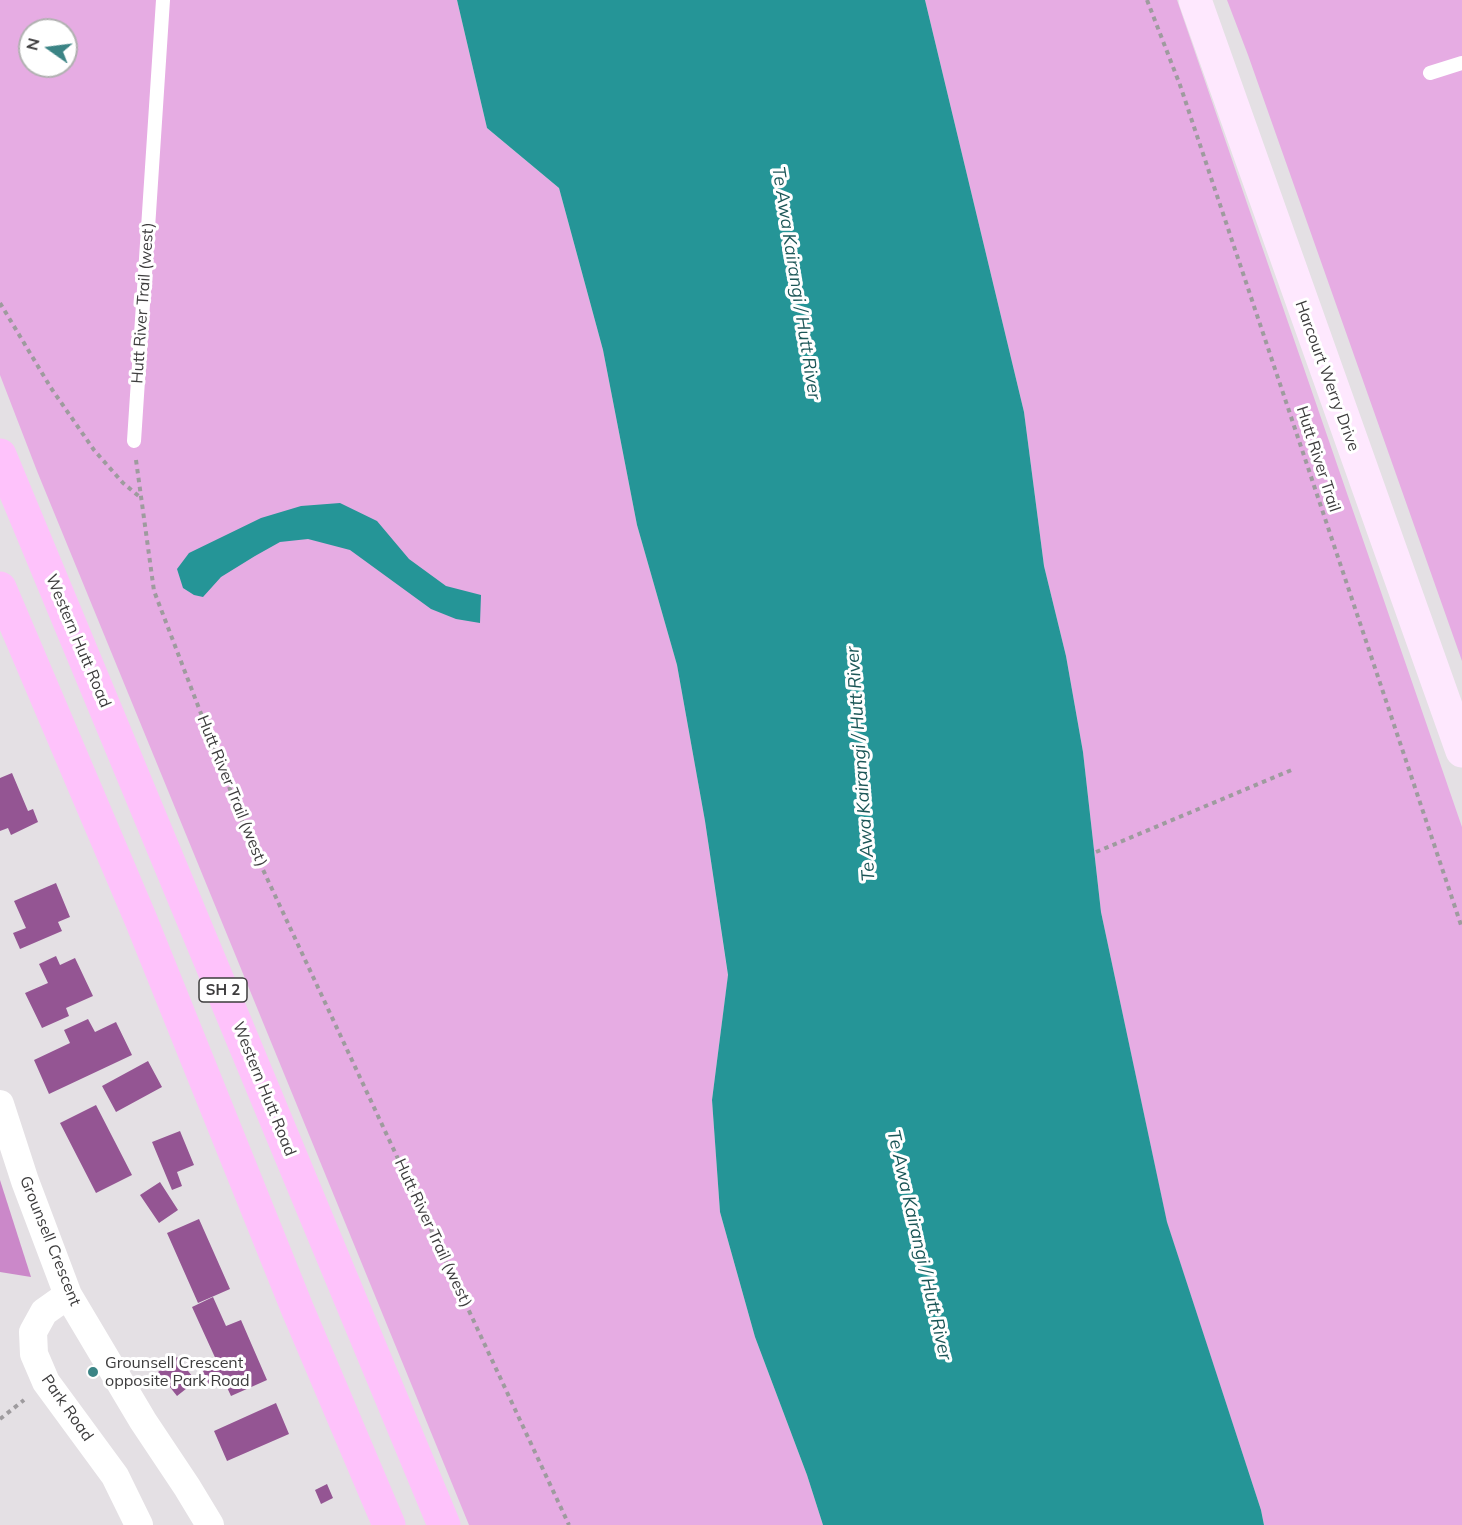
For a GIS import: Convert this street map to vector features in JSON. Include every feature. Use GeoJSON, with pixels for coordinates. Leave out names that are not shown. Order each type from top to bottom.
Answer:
{"type":"FeatureCollection","features":[{"type":"Feature","properties":{"kind":"highway","name":"Western Hutt Road"},"geometry":{"type":"LineString","coordinates":[[0,455],[444,1525]]}},
{"type":"Feature","properties":{"kind":"highway","name":"SH 2"},"geometry":{"type":"LineString","coordinates":[[0,588],[141,920],[297,1308],[389,1525]]}},
{"type":"Feature","properties":{"kind":"main road","name":"Harcourt Werry Drive"},"geometry":{"type":"LineString","coordinates":[[1195,0],[1462,751]]}},
{"type":"Feature","properties":{"kind":"street","name":"Grounsell Crescent"},"geometry":{"type":"LineString","coordinates":[[0,1104],[25,1181],[68,1295],[143,1421],[210,1525]]}},
{"type":"Feature","properties":{"kind":"street","name":"Park Road"},"geometry":{"type":"LineString","coordinates":[[68,1295],[44,1312],[33,1332],[34,1354],[46,1382],[115,1476],[139,1525]]}},
{"type":"Feature","properties":{"kind":"lane","name":"Hutt River Trail (west)"},"geometry":{"type":"LineString","coordinates":[[134,441],[163,0]]}},
{"type":"Feature","properties":{"kind":"lane"},"geometry":{"type":"LineString","coordinates":[[1431,73],[1462,63]]}},
{"type":"Feature","properties":{"kind":"path","name":"Hutt River Trail"},"geometry":{"type":"LineString","coordinates":[[1147,0],[1180,85],[1462,928]]}},
{"type":"Feature","properties":{"kind":"path"},"geometry":{"type":"LineString","coordinates":[[0,303],[51,388],[94,450],[123,483],[142,499]]}},
{"type":"Feature","properties":{"kind":"path","name":"Hutt River Trail (west)"},"geometry":{"type":"LineString","coordinates":[[134,441],[154,591],[251,844],[569,1525]]}},
{"type":"Feature","properties":{"kind":"path"},"geometry":{"type":"LineString","coordinates":[[1096,852],[1294,769]]}},
{"type":"Feature","properties":{"kind":"shaded area"},"geometry":{"type":"Polygon","coordinates":[[[0,0],[457,0],[487,128],[559,188],[603,350],[637,525],[677,665],[705,821],[728,976],[712,1100],[720,1212],[755,1337],[807,1475],[823,1525],[469,1525],[37,471],[0,375],[0,0]]]}},
{"type":"Feature","properties":{"kind":"shaded area"},"geometry":{"type":"Polygon","coordinates":[[[925,0],[1177,0],[1462,827],[1462,1525],[1264,1525],[1167,1223],[1101,912],[1083,752],[1066,656],[1044,566],[1024,412],[925,0]]]}},
{"type":"Feature","properties":{"kind":"shaded area"},"geometry":{"type":"Polygon","coordinates":[[[1227,0],[1462,0],[1462,661],[1248,55],[1227,0]]]}},
{"type":"Feature","properties":{"kind":"shaded area"},"geometry":{"type":"Polygon","coordinates":[[[0,1180],[31,1277],[0,1272],[0,1180]]]}},
{"type":"Feature","properties":{"kind":"water","name":"Te Awa Kairangi / Hutt River"},"geometry":{"type":"Polygon","coordinates":[[[457,0],[925,0],[1024,412],[1044,566],[1066,656],[1083,752],[1101,912],[1167,1222],[1264,1525],[823,1525],[807,1475],[755,1337],[720,1212],[712,1100],[728,975],[705,821],[677,665],[637,525],[603,350],[559,188],[487,128],[457,0]]]}},
{"type":"Feature","properties":{"kind":"water"},"geometry":{"type":"Polygon","coordinates":[[[340,503],[377,521],[409,559],[446,586],[481,595],[480,623],[456,619],[431,609],[350,550],[308,539],[280,542],[221,577],[203,597],[194,595],[183,588],[177,569],[189,553],[261,518],[301,506],[340,503]]]}},
{"type":"Feature","properties":{"kind":"building"},"geometry":{"type":"Polygon","coordinates":[[[12,773],[28,811],[33,809],[38,822],[11,835],[8,828],[0,831],[0,778],[12,773]]]}},
{"type":"Feature","properties":{"kind":"building"},"geometry":{"type":"Polygon","coordinates":[[[56,883],[70,917],[58,922],[62,931],[20,949],[13,933],[26,928],[14,901],[56,883]]]}},
{"type":"Feature","properties":{"kind":"building"},"geometry":{"type":"Polygon","coordinates":[[[56,956],[60,965],[75,958],[93,996],[66,1008],[69,1016],[42,1028],[25,993],[48,983],[39,964],[56,956]]]}},
{"type":"Feature","properties":{"kind":"building"},"geometry":{"type":"Polygon","coordinates":[[[88,1019],[95,1032],[116,1022],[132,1055],[49,1094],[34,1060],[70,1043],[64,1030],[88,1019]]]}},
{"type":"Feature","properties":{"kind":"building"},"geometry":{"type":"Polygon","coordinates":[[[148,1061],[162,1087],[116,1112],[102,1086],[148,1061]]]}},
{"type":"Feature","properties":{"kind":"building"},"geometry":{"type":"Polygon","coordinates":[[[96,1105],[132,1175],[96,1193],[60,1123],[96,1105]]]}},
{"type":"Feature","properties":{"kind":"building"},"geometry":{"type":"Polygon","coordinates":[[[180,1131],[194,1165],[177,1172],[182,1186],[172,1190],[152,1142],[180,1131]]]}},
{"type":"Feature","properties":{"kind":"building"},"geometry":{"type":"Polygon","coordinates":[[[160,1182],[178,1210],[159,1223],[140,1195],[160,1182]]]}},
{"type":"Feature","properties":{"kind":"building"},"geometry":{"type":"Polygon","coordinates":[[[199,1219],[230,1289],[198,1303],[167,1233],[199,1219]]]}},
{"type":"Feature","properties":{"kind":"building"},"geometry":{"type":"Polygon","coordinates":[[[213,1297],[226,1326],[241,1320],[267,1380],[231,1396],[224,1381],[210,1387],[203,1371],[218,1364],[192,1307],[213,1297]]]}},
{"type":"Feature","properties":{"kind":"building"},"geometry":{"type":"Polygon","coordinates":[[[177,1357],[196,1381],[177,1396],[158,1372],[177,1357]]]}},
{"type":"Feature","properties":{"kind":"building"},"geometry":{"type":"Polygon","coordinates":[[[276,1403],[289,1434],[227,1461],[214,1431],[276,1403]]]}},
{"type":"Feature","properties":{"kind":"building"},"geometry":{"type":"Polygon","coordinates":[[[327,1484],[333,1498],[321,1504],[315,1490],[327,1484]]]}},
{"type":"Feature","properties":{"kind":"place","name":"Grounsell Crescent opposite Park Road"},"geometry":{"type":"Point","coordinates":[93,1372]}}]}
